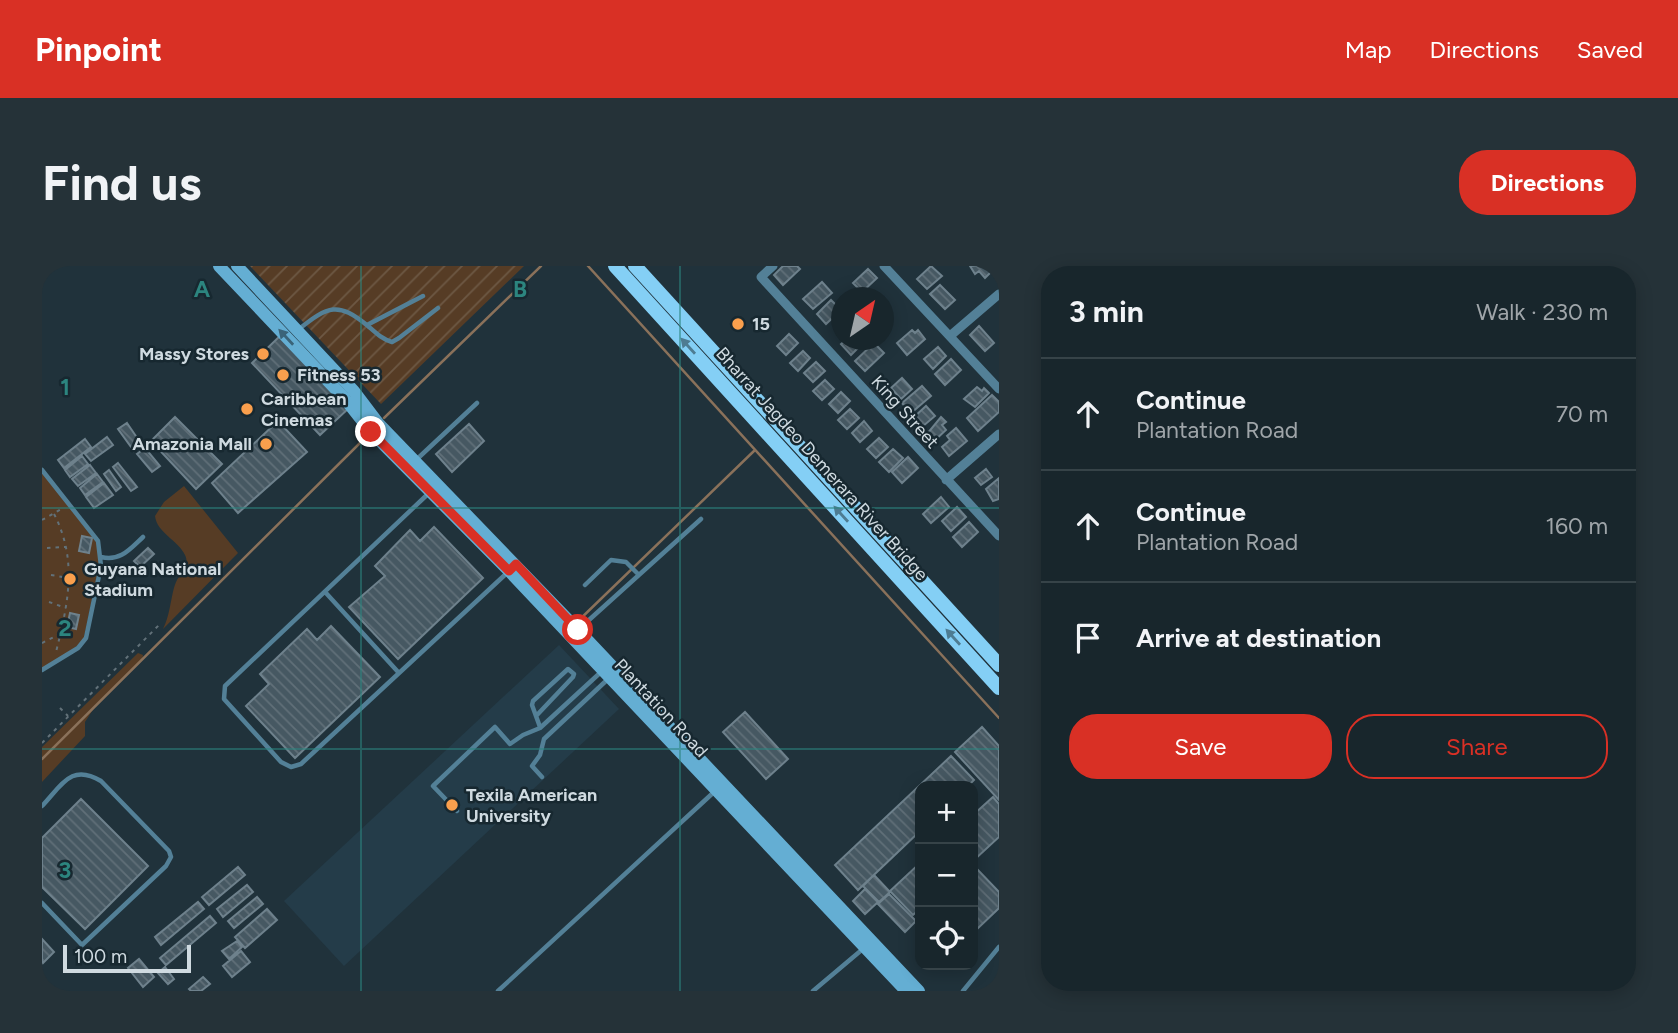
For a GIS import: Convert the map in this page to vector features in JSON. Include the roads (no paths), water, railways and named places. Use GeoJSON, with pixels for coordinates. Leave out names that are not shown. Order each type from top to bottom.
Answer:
{"type":"FeatureCollection","features":[{"type":"Feature","properties":{"kind":"main road","name":"Bharrat Jagdeo Demerara River Bridge"},"geometry":{"type":"LineString","coordinates":[[615,266],[999,688]]}},
{"type":"Feature","properties":{"kind":"main road","name":"Bharrat Jagdeo Demerara River Bridge"},"geometry":{"type":"LineString","coordinates":[[635,266],[999,665]]}},
{"type":"Feature","properties":{"kind":"street","name":"Plantation Road"},"geometry":{"type":"LineString","coordinates":[[219,266],[345,399],[371,432],[430,492],[578,630],[609,671]]}},
{"type":"Feature","properties":{"kind":"street","name":"Plantation Road"},"geometry":{"type":"LineString","coordinates":[[237,266],[354,391],[379,424],[512,568],[869,944],[919,991]]}},
{"type":"Feature","properties":{"kind":"street","name":"King Street"},"geometry":{"type":"LineString","coordinates":[[773,266],[761,276],[999,536]]}},
{"type":"Feature","properties":{"kind":"street"},"geometry":{"type":"LineString","coordinates":[[884,266],[999,389]]}},
{"type":"Feature","properties":{"kind":"street"},"geometry":{"type":"LineString","coordinates":[[950,336],[999,294]]}},
{"type":"Feature","properties":{"kind":"street"},"geometry":{"type":"LineString","coordinates":[[946,480],[999,434]]}},
{"type":"Feature","properties":{"kind":"street","name":"Plantation Road"},"geometry":{"type":"LineString","coordinates":[[869,944],[906,991]]}},
{"type":"Feature","properties":{"kind":"lane"},"geometry":{"type":"LineString","coordinates":[[367,326],[423,296]]}},
{"type":"Feature","properties":{"kind":"lane"},"geometry":{"type":"LineString","coordinates":[[297,330],[318,313],[331,308],[345,310],[377,335],[392,342],[438,308]]}},
{"type":"Feature","properties":{"kind":"lane"},"geometry":{"type":"LineString","coordinates":[[415,460],[477,403]]}},
{"type":"Feature","properties":{"kind":"lane"},"geometry":{"type":"LineString","coordinates":[[42,470],[95,534],[99,541],[101,557],[86,638],[78,648],[42,670]]}},
{"type":"Feature","properties":{"kind":"lane"},"geometry":{"type":"LineString","coordinates":[[430,492],[228,683],[223,691],[224,699],[281,761],[287,766],[296,767],[301,764],[512,568]]}},
{"type":"Feature","properties":{"kind":"lane"},"geometry":{"type":"LineString","coordinates":[[578,630],[701,519]]}},
{"type":"Feature","properties":{"kind":"lane"},"geometry":{"type":"LineString","coordinates":[[101,557],[119,557],[143,537]]}},
{"type":"Feature","properties":{"kind":"lane"},"geometry":{"type":"LineString","coordinates":[[585,585],[611,560],[626,562],[638,575]]}},
{"type":"Feature","properties":{"kind":"lane"},"geometry":{"type":"LineString","coordinates":[[326,593],[399,673]]}},
{"type":"Feature","properties":{"kind":"lane"},"geometry":{"type":"LineString","coordinates":[[537,715],[572,678],[574,674],[568,669],[533,701],[532,705],[544,739]]}},
{"type":"Feature","properties":{"kind":"lane"},"geometry":{"type":"LineString","coordinates":[[457,811],[433,786],[495,727],[510,744],[539,729],[609,671]]}},
{"type":"Feature","properties":{"kind":"lane"},"geometry":{"type":"LineString","coordinates":[[542,777],[532,766],[540,755],[544,739],[609,671]]}},
{"type":"Feature","properties":{"kind":"lane"},"geometry":{"type":"LineString","coordinates":[[42,806],[70,776],[89,773],[102,781],[169,851],[170,857],[166,866],[82,945],[42,903]]}},
{"type":"Feature","properties":{"kind":"lane"},"geometry":{"type":"LineString","coordinates":[[498,991],[719,788]]}},
{"type":"Feature","properties":{"kind":"lane"},"geometry":{"type":"LineString","coordinates":[[813,991],[869,944]]}},
{"type":"Feature","properties":{"kind":"lane"},"geometry":{"type":"LineString","coordinates":[[963,991],[999,947]]}},
{"type":"Feature","properties":{"kind":"waterway"},"geometry":{"type":"LineString","coordinates":[[384,418],[541,266]]}},
{"type":"Feature","properties":{"kind":"waterway"},"geometry":{"type":"LineString","coordinates":[[588,266],[999,718]]}},
{"type":"Feature","properties":{"kind":"waterway"},"geometry":{"type":"LineString","coordinates":[[42,759],[367,436]]}},
{"type":"Feature","properties":{"kind":"waterway"},"geometry":{"type":"LineString","coordinates":[[576,623],[755,450]]}},
{"type":"Feature","properties":{"kind":"place","name":"15"},"geometry":{"type":"Point","coordinates":[738,324]}},
{"type":"Feature","properties":{"kind":"place","name":"Massy Stores"},"geometry":{"type":"Point","coordinates":[263,354]}},
{"type":"Feature","properties":{"kind":"place","name":"Fitness 53"},"geometry":{"type":"Point","coordinates":[283,375]}},
{"type":"Feature","properties":{"kind":"place","name":"Caribbean Cinemas"},"geometry":{"type":"Point","coordinates":[247,409]}},
{"type":"Feature","properties":{"kind":"place","name":"Amazonia Mall"},"geometry":{"type":"Point","coordinates":[266,444]}},
{"type":"Feature","properties":{"kind":"place","name":"Guyana National Stadium"},"geometry":{"type":"Point","coordinates":[70,579]}},
{"type":"Feature","properties":{"kind":"place","name":"Texila American University"},"geometry":{"type":"Point","coordinates":[452,805]}}]}
